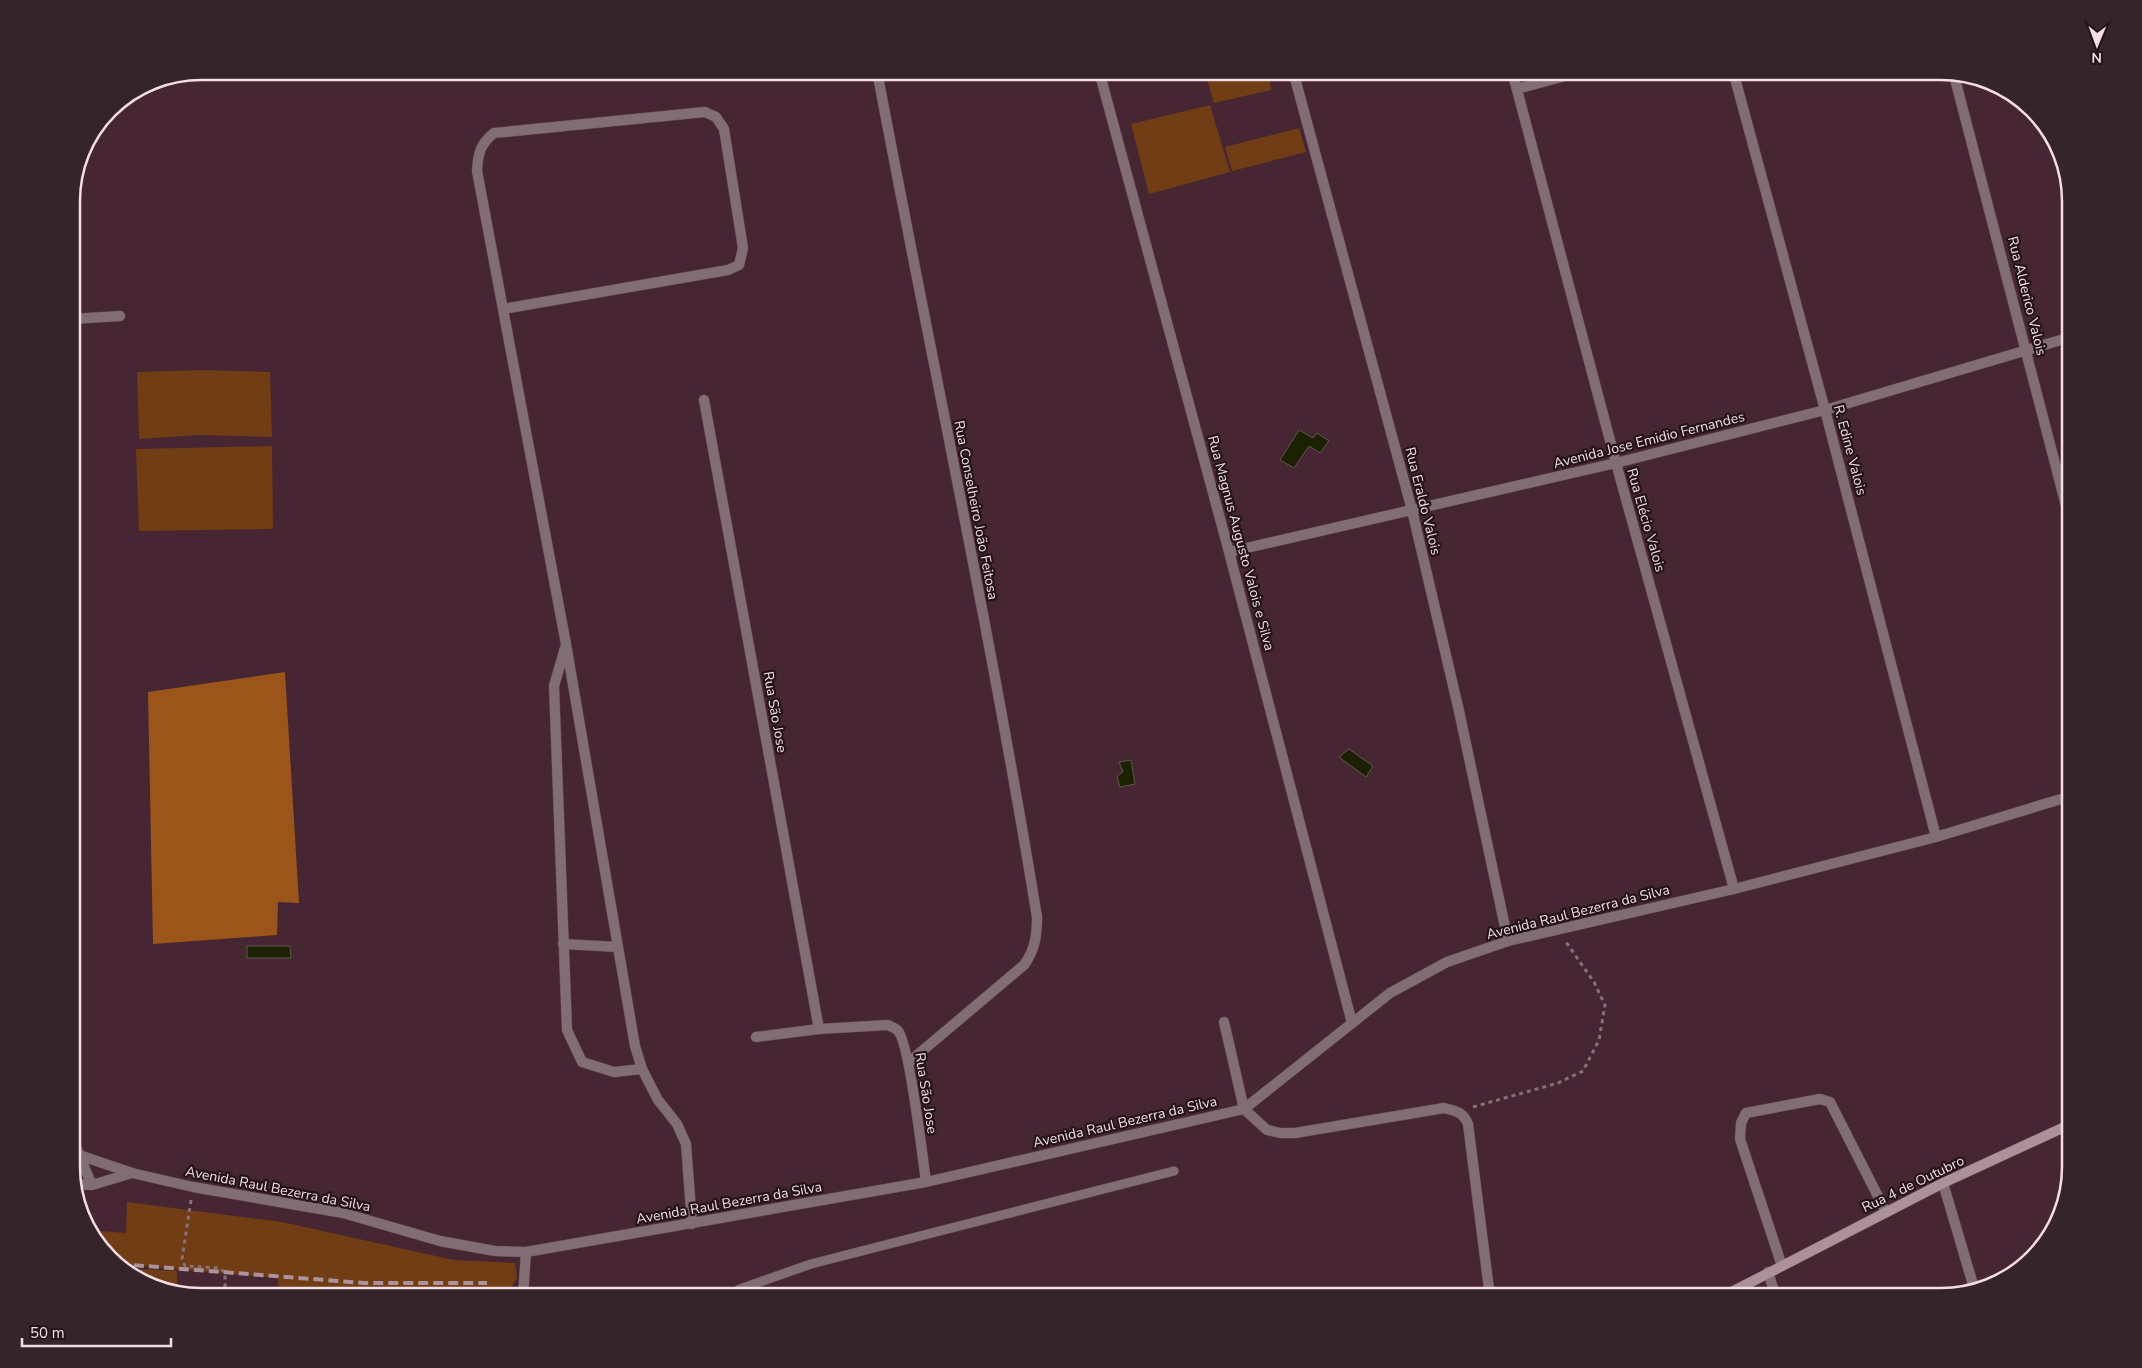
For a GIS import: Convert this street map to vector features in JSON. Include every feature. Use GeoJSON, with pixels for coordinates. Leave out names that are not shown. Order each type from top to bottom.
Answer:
{"type":"FeatureCollection","features":[{"type":"Feature","properties":{"kind":"main road","name":"Rua 4 de Outubro"},"geometry":{"type":"LineString","coordinates":[[1739,1288],[1943,1183],[2062,1128]]}},
{"type":"Feature","properties":{"kind":"street","name":"Rua Conselheiro João Feitosa"},"geometry":{"type":"LineString","coordinates":[[879,80],[920,303],[1004,718],[1037,917],[1037,937],[1031,956],[1024,965],[908,1062]]}},
{"type":"Feature","properties":{"kind":"street","name":"Rua Magnus Augusto Valois e Silva"},"geometry":{"type":"LineString","coordinates":[[1101,80],[1229,552],[1352,1023]]}},
{"type":"Feature","properties":{"kind":"street","name":"Rua Eraldo Valois"},"geometry":{"type":"LineString","coordinates":[[1295,80],[1412,510],[1459,711],[1508,941]]}},
{"type":"Feature","properties":{"kind":"street","name":"Rua Elécio Valois"},"geometry":{"type":"LineString","coordinates":[[1514,80],[1616,463],[1734,889]]}},
{"type":"Feature","properties":{"kind":"street"},"geometry":{"type":"LineString","coordinates":[[1517,89],[1550,80]]}},
{"type":"Feature","properties":{"kind":"street","name":"R. Edine Valois"},"geometry":{"type":"LineString","coordinates":[[1735,80],[1825,410],[1936,837]]}},
{"type":"Feature","properties":{"kind":"street","name":"Rua Alderico Valois"},"geometry":{"type":"LineString","coordinates":[[1956,81],[2062,490]]}},
{"type":"Feature","properties":{"kind":"street"},"geometry":{"type":"LineString","coordinates":[[503,309],[728,270],[739,264],[743,248],[724,129],[716,117],[705,112],[494,133],[485,140],[478,151],[477,171],[566,644],[635,1046],[642,1068],[658,1100],[677,1124],[686,1144],[692,1224]]}},
{"type":"Feature","properties":{"kind":"street"},"geometry":{"type":"LineString","coordinates":[[80,318],[120,316]]}},
{"type":"Feature","properties":{"kind":"street","name":"Avenida Jose Emidio Fernandes"},"geometry":{"type":"LineString","coordinates":[[1229,552],[1616,463],[1825,410],[2062,339]]}},
{"type":"Feature","properties":{"kind":"street","name":"Rua São Jose"},"geometry":{"type":"LineString","coordinates":[[704,400],[819,1030]]}},
{"type":"Feature","properties":{"kind":"street"},"geometry":{"type":"LineString","coordinates":[[566,644],[554,686],[567,1030],[582,1062],[614,1072],[642,1068]]}},
{"type":"Feature","properties":{"kind":"street","name":"Avenida Raul Bezerra da Silva"},"geometry":{"type":"LineString","coordinates":[[80,1156],[132,1173],[193,1187],[343,1214],[440,1241],[495,1251],[526,1252],[926,1182],[1244,1109],[1390,993],[1447,962],[1508,941],[1734,889],[1936,837],[2062,799]]}},
{"type":"Feature","properties":{"kind":"street"},"geometry":{"type":"LineString","coordinates":[[563,944],[618,947]]}},
{"type":"Feature","properties":{"kind":"street"},"geometry":{"type":"LineString","coordinates":[[1224,1022],[1244,1109],[1267,1130],[1280,1133],[1310,1131],[1444,1108],[1458,1111],[1464,1116],[1468,1124],[1489,1288]]}},
{"type":"Feature","properties":{"kind":"street","name":"Rua São Jose"},"geometry":{"type":"LineString","coordinates":[[756,1037],[888,1025],[898,1030],[902,1036],[908,1062],[926,1182]]}},
{"type":"Feature","properties":{"kind":"street"},"geometry":{"type":"LineString","coordinates":[[1782,1266],[1740,1139],[1741,1123],[1746,1112],[1820,1099],[1830,1102],[1886,1212]]}},
{"type":"Feature","properties":{"kind":"street"},"geometry":{"type":"LineString","coordinates":[[80,1163],[92,1185]]}},
{"type":"Feature","properties":{"kind":"street","name":"Avenida Raul Bezerra da Silva"},"geometry":{"type":"LineString","coordinates":[[81,1184],[92,1185],[132,1173]]}},
{"type":"Feature","properties":{"kind":"street"},"geometry":{"type":"LineString","coordinates":[[1943,1183],[1973,1284]]}},
{"type":"Feature","properties":{"kind":"street"},"geometry":{"type":"LineString","coordinates":[[524,1288],[526,1252]]}},
{"type":"Feature","properties":{"kind":"street"},"geometry":{"type":"LineString","coordinates":[[1768,1272],[1773,1288]]}},
{"type":"Feature","properties":{"kind":"lane"},"geometry":{"type":"LineString","coordinates":[[740,1288],[811,1264],[1174,1171]]}},
{"type":"Feature","properties":{"kind":"path"},"geometry":{"type":"LineString","coordinates":[[1458,1111],[1558,1083],[1583,1072],[1600,1040],[1605,1005],[1594,982],[1558,930]]}},
{"type":"Feature","properties":{"kind":"path"},"geometry":{"type":"LineString","coordinates":[[193,1187],[182,1259],[185,1266],[218,1268],[224,1272],[225,1288]]}},
{"type":"Feature","properties":{"kind":"shaded area"},"geometry":{"type":"Polygon","coordinates":[[[1208,80],[1273,80],[1270,81],[1271,90],[1214,103],[1208,80]]]}},
{"type":"Feature","properties":{"kind":"shaded area"},"geometry":{"type":"Polygon","coordinates":[[[1210,105],[1230,172],[1149,194],[1131,124],[1210,105]]]}},
{"type":"Feature","properties":{"kind":"shaded area"},"geometry":{"type":"Polygon","coordinates":[[[1299,128],[1306,152],[1232,171],[1225,147],[1299,128]]]}},
{"type":"Feature","properties":{"kind":"shaded area"},"geometry":{"type":"Polygon","coordinates":[[[203,370],[270,372],[272,437],[199,435],[139,439],[137,372],[203,370]]]}},
{"type":"Feature","properties":{"kind":"shaded area"},"geometry":{"type":"Polygon","coordinates":[[[1299,430],[1313,438],[1317,433],[1329,441],[1320,453],[1309,446],[1294,468],[1280,460],[1299,430]]]}},
{"type":"Feature","properties":{"kind":"shaded area"},"geometry":{"type":"Polygon","coordinates":[[[272,446],[273,529],[139,531],[136,449],[272,446]]]}},
{"type":"Feature","properties":{"kind":"shaded area"},"geometry":{"type":"Polygon","coordinates":[[[285,672],[299,903],[278,902],[277,935],[153,944],[148,692],[285,672]]]}},
{"type":"Feature","properties":{"kind":"shaded area"},"geometry":{"type":"Polygon","coordinates":[[[1349,749],[1373,766],[1366,777],[1339,757],[1349,749]]]}},
{"type":"Feature","properties":{"kind":"shaded area"},"geometry":{"type":"Polygon","coordinates":[[[1131,760],[1135,784],[1120,787],[1117,776],[1123,772],[1119,762],[1131,760]]]}},
{"type":"Feature","properties":{"kind":"shaded area"},"geometry":{"type":"Polygon","coordinates":[[[247,946],[290,946],[291,958],[247,958],[247,946]]]}},
{"type":"Feature","properties":{"kind":"shaded area"},"geometry":{"type":"Polygon","coordinates":[[[127,1202],[282,1222],[454,1260],[515,1263],[517,1278],[511,1288],[279,1288],[278,1278],[130,1265],[110,1247],[98,1231],[126,1233],[127,1202]]]}},
{"type":"Feature","properties":{"kind":"shaded area"},"geometry":{"type":"Polygon","coordinates":[[[135,1269],[177,1271],[177,1285],[147,1276],[135,1269]]]}},
{"type":"Feature","properties":{"kind":"railway"},"geometry":{"type":"LineString","coordinates":[[130,1265],[364,1283],[487,1283]]}}]}
